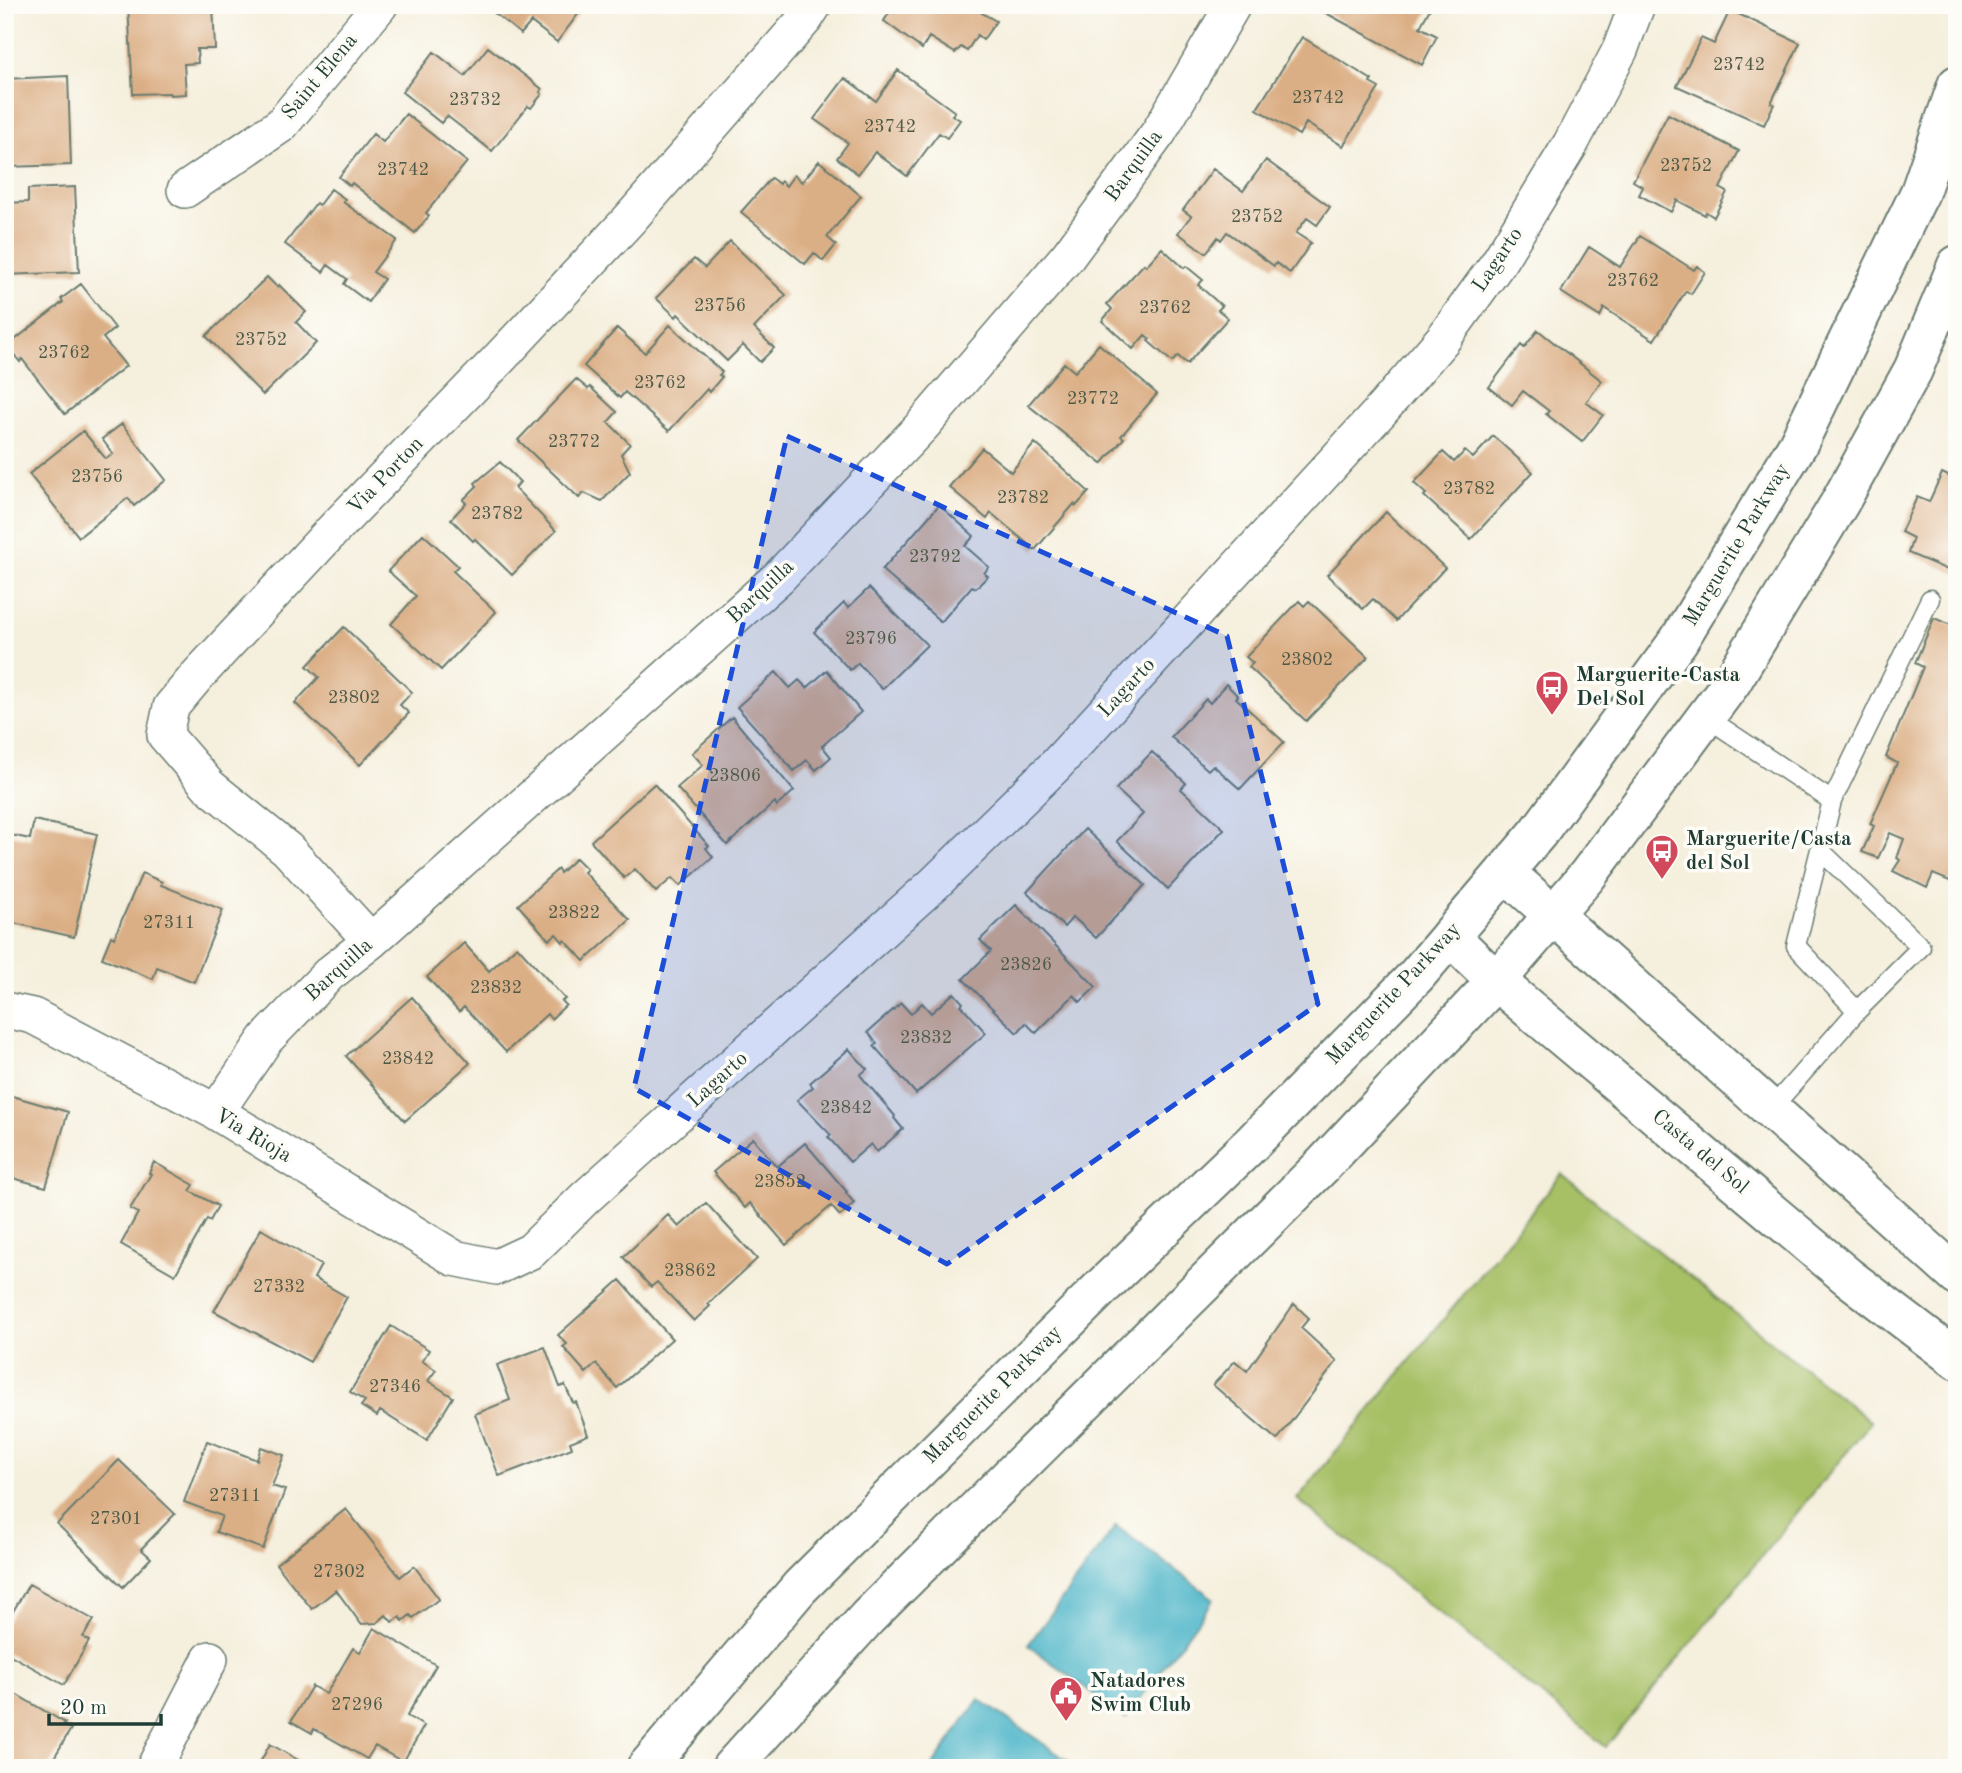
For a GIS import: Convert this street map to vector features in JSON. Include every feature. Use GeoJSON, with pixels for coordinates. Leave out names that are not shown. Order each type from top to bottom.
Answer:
{"type":"FeatureCollection","features":[{"type":"Feature","properties":{"kind":"main road","name":"Marguerite Parkway"},"geometry":{"type":"LineString","coordinates":[[646,1768],[800,1587],[1103,1286],[1251,1144],[1416,976],[1538,834],[1679,640],[1798,444],[1920,192],[1957,85]]}},
{"type":"Feature","properties":{"kind":"main road"},"geometry":{"type":"LineString","coordinates":[[731,1768],[868,1617],[1323,1166],[1496,981],[1587,876],[1731,683],[1846,492],[1913,370],[1957,265]]}},
{"type":"Feature","properties":{"kind":"main road"},"geometry":{"type":"LineString","coordinates":[[1505,872],[1957,1276]]}},
{"type":"Feature","properties":{"kind":"main road","name":"Casta del Sol"},"geometry":{"type":"LineString","coordinates":[[1450,936],[1496,981],[1848,1277],[1957,1360]]}},
{"type":"Feature","properties":{"kind":"street","name":"Saint Elena"},"geometry":{"type":"LineString","coordinates":[[186,190],[281,125],[380,5]]}},
{"type":"Feature","properties":{"kind":"street","name":"Via Porton"},"geometry":{"type":"LineString","coordinates":[[371,942],[287,849],[209,786],[165,735],[172,708],[197,676],[629,220],[805,19],[814,5]]}},
{"type":"Feature","properties":{"kind":"street","name":"Barquilla"},"geometry":{"type":"LineString","coordinates":[[216,1112],[267,1040],[329,974],[371,942],[779,577],[922,426],[1075,246],[1159,132],[1233,5]]}},
{"type":"Feature","properties":{"kind":"street","name":"Lagarto"},"geometry":{"type":"LineString","coordinates":[[497,1266],[531,1251],[585,1198],[935,883],[1055,766],[1379,413],[1443,339],[1498,262],[1570,145],[1620,50],[1637,5]]}},
{"type":"Feature","properties":{"kind":"street","name":"Via Rioja"},"geometry":{"type":"LineString","coordinates":[[5,1010],[33,1016],[216,1112],[454,1258],[497,1266]]}},
{"type":"Feature","properties":{"kind":"street"},"geometry":{"type":"LineString","coordinates":[[154,1768],[210,1659]]}},
{"type":"Feature","properties":{"kind":"lane"},"geometry":{"type":"LineString","coordinates":[[1857,1011],[1796,946],[1832,801],[1930,599]]}},
{"type":"Feature","properties":{"kind":"lane"},"geometry":{"type":"LineString","coordinates":[[1706,717],[1832,801]]}},
{"type":"Feature","properties":{"kind":"lane"},"geometry":{"type":"LineString","coordinates":[[1770,1110],[1857,1011],[1922,947],[1820,850]]}},
{"type":"Feature","properties":{"kind":"highlighted area"},"geometry":{"type":"Polygon","coordinates":[[[787,436],[1227,636],[1318,1004],[947,1264],[634,1088],[787,436]]]}},
{"type":"Feature","properties":{"kind":"green space"},"geometry":{"type":"Polygon","coordinates":[[[1562,1174],[1871,1422],[1606,1747],[1297,1499],[1562,1174]]]}},
{"type":"Feature","properties":{"kind":"water"},"geometry":{"type":"Polygon","coordinates":[[[1116,1526],[1214,1599],[1126,1718],[1028,1645],[1116,1526]]]}},
{"type":"Feature","properties":{"kind":"water"},"geometry":{"type":"Polygon","coordinates":[[[979,1699],[1078,1768],[931,1768],[979,1699]]]}},
{"type":"Feature","properties":{"kind":"building"},"geometry":{"type":"Polygon","coordinates":[[[128,5],[213,5],[215,49],[197,49],[198,63],[184,64],[186,94],[133,94],[128,5]]]}},
{"type":"Feature","properties":{"kind":"building"},"geometry":{"type":"Polygon","coordinates":[[[484,5],[585,5],[557,42],[531,22],[521,34],[484,5]]]}},
{"type":"Feature","properties":{"kind":"building"},"geometry":{"type":"Polygon","coordinates":[[[894,5],[987,5],[982,13],[996,21],[983,40],[977,35],[967,51],[961,47],[955,53],[929,37],[922,49],[884,21],[894,5]]]}},
{"type":"Feature","properties":{"kind":"building"},"geometry":{"type":"Polygon","coordinates":[[[1311,5],[1432,5],[1420,27],[1437,36],[1422,65],[1311,5]]]}},
{"type":"Feature","properties":{"kind":"building"},"geometry":{"type":"Polygon","coordinates":[[[1730,10],[1800,43],[1771,103],[1774,104],[1764,125],[1677,86],[1701,38],[1714,44],[1730,10]]]}},
{"type":"Feature","properties":{"kind":"building"},"geometry":{"type":"Polygon","coordinates":[[[1302,37],[1372,80],[1370,83],[1379,88],[1343,146],[1306,123],[1299,135],[1257,109],[1302,37]]]}},
{"type":"Feature","properties":{"kind":"building"},"geometry":{"type":"Polygon","coordinates":[[[488,47],[542,89],[542,94],[531,108],[528,106],[492,151],[447,116],[441,123],[402,92],[434,52],[465,76],[488,47]]]}},
{"type":"Feature","properties":{"kind":"building"},"geometry":{"type":"Polygon","coordinates":[[[898,70],[955,112],[952,115],[960,120],[947,138],[939,133],[907,176],[875,152],[858,174],[837,158],[848,143],[814,119],[845,78],[876,101],[898,70]]]}},
{"type":"Feature","properties":{"kind":"building"},"geometry":{"type":"Polygon","coordinates":[[[68,76],[71,165],[5,167],[5,79],[68,76]]]}},
{"type":"Feature","properties":{"kind":"building"},"geometry":{"type":"Polygon","coordinates":[[[406,114],[467,162],[426,213],[429,216],[415,233],[352,183],[350,186],[339,177],[373,134],[383,142],[406,114]]]}},
{"type":"Feature","properties":{"kind":"building"},"geometry":{"type":"Polygon","coordinates":[[[1668,114],[1739,151],[1720,188],[1727,192],[1714,217],[1677,200],[1671,212],[1639,195],[1643,187],[1633,181],[1668,114]]]}},
{"type":"Feature","properties":{"kind":"building"},"geometry":{"type":"Polygon","coordinates":[[[1266,160],[1330,207],[1317,225],[1307,218],[1296,233],[1311,243],[1290,273],[1276,263],[1274,266],[1227,232],[1221,240],[1218,237],[1206,253],[1178,233],[1191,216],[1183,210],[1213,169],[1243,191],[1266,160]]]}},
{"type":"Feature","properties":{"kind":"building"},"geometry":{"type":"Polygon","coordinates":[[[819,161],[861,196],[827,237],[836,245],[823,261],[814,253],[805,264],[741,212],[771,178],[786,186],[794,175],[802,182],[819,161]]]}},
{"type":"Feature","properties":{"kind":"building"},"geometry":{"type":"Polygon","coordinates":[[[75,187],[79,272],[5,275],[5,203],[28,202],[28,189],[75,187]]]}},
{"type":"Feature","properties":{"kind":"building"},"geometry":{"type":"Polygon","coordinates":[[[331,189],[345,199],[343,202],[397,240],[373,272],[384,279],[368,302],[344,284],[347,279],[328,265],[323,272],[285,244],[316,203],[319,205],[331,189]]]}},
{"type":"Feature","properties":{"kind":"building"},"geometry":{"type":"Polygon","coordinates":[[[1640,236],[1694,270],[1697,266],[1705,272],[1691,294],[1686,291],[1654,340],[1604,308],[1600,317],[1561,292],[1589,247],[1620,267],[1640,236]]]}},
{"type":"Feature","properties":{"kind":"building"},"geometry":{"type":"Polygon","coordinates":[[[730,241],[786,295],[754,328],[774,348],[760,362],[743,345],[727,361],[678,314],[676,317],[656,298],[694,259],[705,268],[730,241]]]}},
{"type":"Feature","properties":{"kind":"building"},"geometry":{"type":"Polygon","coordinates":[[[1162,248],[1184,268],[1186,266],[1203,280],[1198,285],[1222,306],[1218,310],[1228,318],[1187,364],[1178,356],[1172,362],[1148,341],[1150,339],[1145,335],[1133,349],[1102,321],[1112,309],[1107,304],[1162,248]]]}},
{"type":"Feature","properties":{"kind":"building"},"geometry":{"type":"Polygon","coordinates":[[[267,277],[306,312],[296,322],[316,343],[263,395],[206,336],[267,277]]]}},
{"type":"Feature","properties":{"kind":"building"},"geometry":{"type":"Polygon","coordinates":[[[81,284],[115,328],[103,338],[126,366],[65,414],[22,359],[20,362],[7,346],[63,302],[61,299],[81,284]]]}},
{"type":"Feature","properties":{"kind":"building"},"geometry":{"type":"Polygon","coordinates":[[[670,325],[722,372],[719,375],[722,377],[709,392],[707,389],[669,431],[625,392],[620,398],[584,366],[617,328],[645,353],[670,325]]]}},
{"type":"Feature","properties":{"kind":"building"},"geometry":{"type":"Polygon","coordinates":[[[1538,330],[1602,381],[1586,402],[1603,415],[1582,442],[1546,414],[1549,411],[1523,391],[1512,405],[1489,387],[1521,345],[1524,348],[1538,330]]]}},
{"type":"Feature","properties":{"kind":"building"},"geometry":{"type":"Polygon","coordinates":[[[1099,344],[1157,394],[1121,436],[1124,438],[1102,464],[1028,405],[1064,363],[1075,372],[1099,344]]]}},
{"type":"Feature","properties":{"kind":"building"},"geometry":{"type":"Polygon","coordinates":[[[576,379],[588,389],[590,387],[617,412],[608,422],[630,444],[621,454],[630,472],[602,501],[584,493],[579,498],[518,440],[576,379]]]}},
{"type":"Feature","properties":{"kind":"building"},"geometry":{"type":"Polygon","coordinates":[[[122,424],[166,480],[134,506],[128,498],[79,537],[29,474],[83,431],[106,459],[113,454],[102,439],[122,424]]]}},
{"type":"Feature","properties":{"kind":"building"},"geometry":{"type":"Polygon","coordinates":[[[1493,436],[1533,472],[1471,539],[1424,496],[1426,494],[1414,483],[1443,452],[1454,462],[1465,451],[1473,458],[1493,436]]]}},
{"type":"Feature","properties":{"kind":"building"},"geometry":{"type":"Polygon","coordinates":[[[1035,443],[1089,492],[1076,506],[1074,504],[1035,550],[991,513],[987,519],[949,487],[982,448],[1011,472],[1035,443]]]}},
{"type":"Feature","properties":{"kind":"building"},"geometry":{"type":"Polygon","coordinates":[[[500,462],[520,482],[515,488],[556,531],[512,575],[451,519],[466,503],[463,500],[477,486],[475,483],[500,462]]]}},
{"type":"Feature","properties":{"kind":"building"},"geometry":{"type":"Polygon","coordinates":[[[1942,473],[1957,480],[1957,574],[1908,553],[1913,538],[1901,532],[1917,497],[1929,502],[1942,473]]]}},
{"type":"Feature","properties":{"kind":"building"},"geometry":{"type":"Polygon","coordinates":[[[939,505],[974,536],[965,546],[989,567],[984,573],[988,576],[976,588],[972,586],[941,622],[882,570],[939,505]]]}},
{"type":"Feature","properties":{"kind":"building"},"geometry":{"type":"Polygon","coordinates":[[[1386,512],[1445,568],[1396,621],[1373,599],[1363,609],[1327,575],[1386,512]]]}},
{"type":"Feature","properties":{"kind":"building"},"geometry":{"type":"Polygon","coordinates":[[[423,534],[458,566],[453,571],[496,612],[441,670],[391,624],[416,596],[388,571],[423,534]]]}},
{"type":"Feature","properties":{"kind":"building"},"geometry":{"type":"Polygon","coordinates":[[[869,588],[927,645],[882,689],[858,663],[850,670],[814,632],[844,603],[848,608],[869,588]]]}},
{"type":"Feature","properties":{"kind":"building"},"geometry":{"type":"Polygon","coordinates":[[[1299,601],[1304,606],[1309,601],[1368,657],[1306,721],[1249,667],[1253,663],[1246,657],[1299,601]]]}},
{"type":"Feature","properties":{"kind":"building"},"geometry":{"type":"Polygon","coordinates":[[[1934,618],[1953,626],[1957,619],[1957,884],[1933,874],[1927,888],[1893,871],[1900,860],[1897,858],[1904,839],[1890,833],[1878,858],[1862,852],[1874,826],[1870,824],[1897,763],[1886,757],[1923,667],[1915,663],[1934,618]]]}},
{"type":"Feature","properties":{"kind":"building"},"geometry":{"type":"Polygon","coordinates":[[[344,627],[412,692],[400,705],[409,713],[360,765],[295,703],[319,677],[307,666],[344,627]]]}},
{"type":"Feature","properties":{"kind":"building"},"geometry":{"type":"Polygon","coordinates":[[[827,670],[861,712],[822,746],[831,757],[816,770],[807,760],[794,771],[737,707],[776,672],[790,688],[799,680],[807,688],[827,670]]]}},
{"type":"Feature","properties":{"kind":"building"},"geometry":{"type":"Polygon","coordinates":[[[1226,684],[1238,696],[1236,698],[1284,742],[1240,789],[1213,765],[1208,770],[1171,737],[1206,699],[1210,703],[1226,684]]]}},
{"type":"Feature","properties":{"kind":"building"},"geometry":{"type":"Polygon","coordinates":[[[732,717],[794,791],[777,806],[775,802],[727,845],[677,788],[703,765],[692,753],[732,717]]]}},
{"type":"Feature","properties":{"kind":"building"},"geometry":{"type":"Polygon","coordinates":[[[1152,752],[1186,783],[1181,789],[1224,829],[1168,889],[1117,841],[1143,814],[1116,789],[1152,752]]]}},
{"type":"Feature","properties":{"kind":"building"},"geometry":{"type":"Polygon","coordinates":[[[654,784],[709,846],[706,848],[713,857],[680,886],[672,878],[656,892],[635,869],[624,878],[591,841],[654,784]]]}},
{"type":"Feature","properties":{"kind":"building"},"geometry":{"type":"Polygon","coordinates":[[[34,820],[97,834],[74,937],[5,921],[6,834],[30,839],[34,820]]]}},
{"type":"Feature","properties":{"kind":"building"},"geometry":{"type":"Polygon","coordinates":[[[1085,829],[1145,885],[1096,938],[1073,917],[1064,927],[1027,892],[1085,829]]]}},
{"type":"Feature","properties":{"kind":"building"},"geometry":{"type":"Polygon","coordinates":[[[576,858],[587,869],[584,872],[630,920],[584,961],[556,934],[549,940],[518,905],[558,869],[560,873],[576,858]]]}},
{"type":"Feature","properties":{"kind":"building"},"geometry":{"type":"Polygon","coordinates":[[[142,873],[162,882],[161,885],[223,910],[194,982],[157,967],[153,979],[102,958],[111,936],[114,938],[142,873]]]}},
{"type":"Feature","properties":{"kind":"building"},"geometry":{"type":"Polygon","coordinates":[[[1016,905],[1096,987],[1080,1002],[1074,995],[1036,1033],[1026,1023],[1017,1033],[963,979],[991,951],[980,940],[1016,905]]]}},
{"type":"Feature","properties":{"kind":"building"},"geometry":{"type":"Polygon","coordinates":[[[464,943],[489,971],[517,946],[565,999],[562,1001],[566,1005],[551,1019],[547,1014],[506,1052],[464,1007],[459,1012],[427,977],[464,943]]]}},
{"type":"Feature","properties":{"kind":"building"},"geometry":{"type":"Polygon","coordinates":[[[954,993],[986,1033],[916,1094],[874,1046],[877,1044],[868,1032],[901,1003],[911,1014],[922,1003],[931,1013],[954,993]]]}},
{"type":"Feature","properties":{"kind":"building"},"geometry":{"type":"Polygon","coordinates":[[[412,997],[470,1063],[405,1121],[346,1056],[412,997]]]}},
{"type":"Feature","properties":{"kind":"building"},"geometry":{"type":"Polygon","coordinates":[[[849,1049],[867,1069],[860,1075],[903,1129],[877,1152],[871,1144],[850,1162],[828,1137],[831,1135],[797,1100],[813,1087],[810,1083],[849,1049]]]}},
{"type":"Feature","properties":{"kind":"building"},"geometry":{"type":"Polygon","coordinates":[[[5,1094],[68,1112],[46,1187],[5,1176],[5,1094]]]}},
{"type":"Feature","properties":{"kind":"building"},"geometry":{"type":"Polygon","coordinates":[[[753,1138],[777,1167],[805,1143],[854,1203],[840,1216],[831,1206],[786,1245],[750,1203],[745,1208],[713,1172],[753,1138]]]}},
{"type":"Feature","properties":{"kind":"building"},"geometry":{"type":"Polygon","coordinates":[[[154,1162],[194,1185],[190,1191],[218,1206],[210,1221],[207,1219],[175,1275],[121,1244],[138,1213],[130,1209],[151,1174],[149,1173],[154,1162]]]}},
{"type":"Feature","properties":{"kind":"building"},"geometry":{"type":"Polygon","coordinates":[[[706,1203],[757,1259],[708,1304],[710,1306],[694,1321],[657,1282],[651,1287],[623,1257],[668,1215],[679,1227],[706,1203]]]}},
{"type":"Feature","properties":{"kind":"building"},"geometry":{"type":"Polygon","coordinates":[[[261,1229],[321,1265],[314,1278],[347,1297],[310,1362],[214,1311],[261,1229]]]}},
{"type":"Feature","properties":{"kind":"building"},"geometry":{"type":"Polygon","coordinates":[[[620,1280],[672,1339],[617,1388],[596,1364],[586,1373],[563,1347],[567,1344],[558,1335],[620,1280]]]}},
{"type":"Feature","properties":{"kind":"building"},"geometry":{"type":"Polygon","coordinates":[[[1294,1304],[1309,1318],[1301,1328],[1337,1361],[1277,1440],[1213,1385],[1235,1361],[1247,1371],[1294,1304]]]}},
{"type":"Feature","properties":{"kind":"building"},"geometry":{"type":"Polygon","coordinates":[[[391,1326],[429,1350],[422,1361],[436,1370],[428,1381],[453,1397],[427,1440],[380,1411],[377,1416],[361,1406],[365,1401],[350,1392],[391,1326]]]}},
{"type":"Feature","properties":{"kind":"building"},"geometry":{"type":"Polygon","coordinates":[[[545,1347],[560,1387],[565,1385],[573,1403],[576,1402],[588,1435],[570,1442],[572,1448],[499,1476],[475,1414],[510,1400],[497,1365],[545,1347]]]}},
{"type":"Feature","properties":{"kind":"building"},"geometry":{"type":"Polygon","coordinates":[[[207,1441],[257,1460],[261,1447],[284,1455],[272,1486],[285,1490],[263,1549],[216,1532],[222,1516],[184,1502],[207,1441]]]}},
{"type":"Feature","properties":{"kind":"building"},"geometry":{"type":"Polygon","coordinates":[[[119,1460],[175,1514],[141,1549],[151,1558],[123,1587],[57,1524],[119,1460]]]}},
{"type":"Feature","properties":{"kind":"building"},"geometry":{"type":"Polygon","coordinates":[[[346,1509],[400,1577],[414,1566],[439,1599],[413,1618],[410,1615],[403,1621],[400,1617],[392,1622],[386,1615],[377,1623],[361,1624],[336,1590],[312,1609],[276,1564],[346,1509]]]}},
{"type":"Feature","properties":{"kind":"building"},"geometry":{"type":"Polygon","coordinates":[[[29,1584],[94,1620],[83,1637],[89,1641],[64,1685],[5,1652],[5,1625],[29,1584]]]}},
{"type":"Feature","properties":{"kind":"building"},"geometry":{"type":"Polygon","coordinates":[[[374,1628],[436,1665],[407,1716],[424,1726],[403,1762],[375,1746],[367,1759],[314,1729],[312,1733],[291,1721],[312,1686],[326,1694],[353,1648],[360,1652],[374,1628]]]}},
{"type":"Feature","properties":{"kind":"building"},"geometry":{"type":"Polygon","coordinates":[[[7,1689],[71,1729],[48,1768],[5,1768],[7,1689]]]}},
{"type":"Feature","properties":{"kind":"building"},"geometry":{"type":"Polygon","coordinates":[[[270,1744],[312,1768],[257,1768],[270,1744]]]}},
{"type":"Feature","properties":{"kind":"place","name":"Marguerite-Casta Del Sol"},"geometry":{"type":"Point","coordinates":[1552,717]}},
{"type":"Feature","properties":{"kind":"place","name":"Marguerite/Casta del Sol"},"geometry":{"type":"Point","coordinates":[1662,881]}},
{"type":"Feature","properties":{"kind":"place","name":"Natadores Swim Club"},"geometry":{"type":"Point","coordinates":[1066,1723]}}]}
